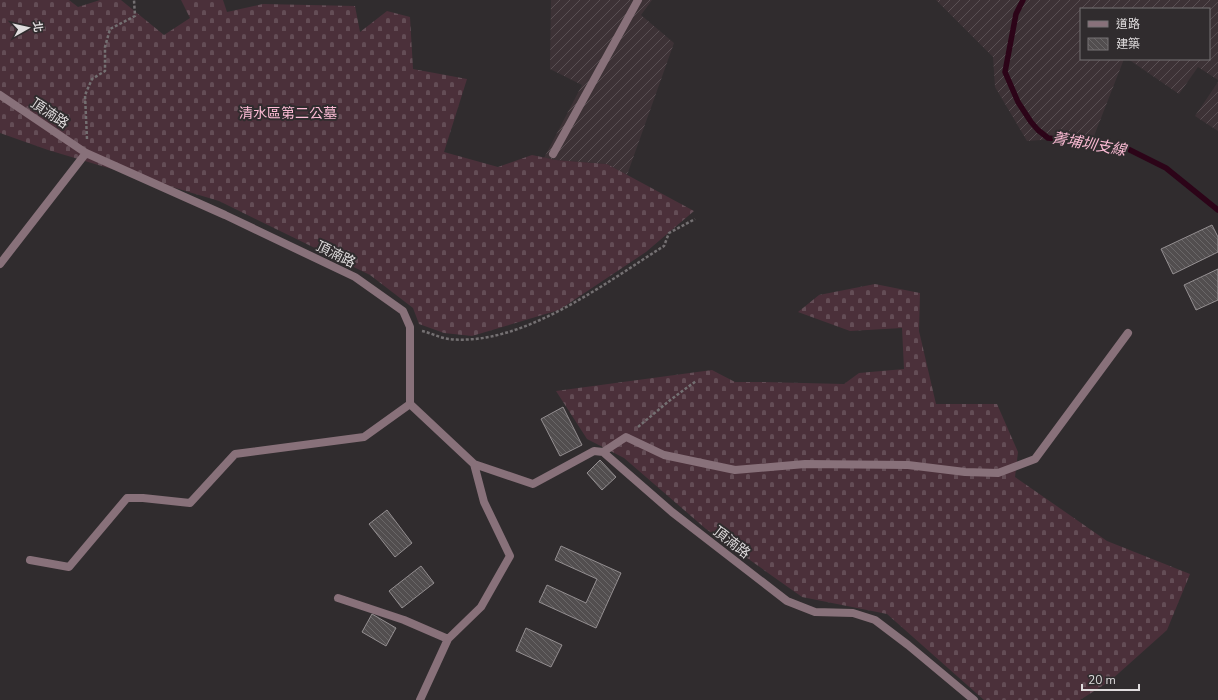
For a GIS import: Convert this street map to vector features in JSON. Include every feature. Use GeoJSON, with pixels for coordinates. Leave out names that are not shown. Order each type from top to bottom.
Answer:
{"type":"FeatureCollection","features":[{"type":"Feature","properties":{"kind":"street"},"geometry":{"type":"LineString","coordinates":[[553,154],[638,0]]}},
{"type":"Feature","properties":{"kind":"street","name":"頂湳路"},"geometry":{"type":"LineString","coordinates":[[0,95],[86,153],[225,215],[355,278],[403,311],[410,327],[410,404]]}},
{"type":"Feature","properties":{"kind":"street"},"geometry":{"type":"LineString","coordinates":[[0,264],[86,153]]}},
{"type":"Feature","properties":{"kind":"street"},"geometry":{"type":"LineString","coordinates":[[30,560],[69,567],[127,498],[143,498],[190,503],[235,454],[364,437],[410,404],[474,464],[533,484],[594,451],[603,452],[626,436],[664,455],[735,470],[805,464],[908,465],[965,472],[998,473],[1035,459],[1128,333]]}},
{"type":"Feature","properties":{"kind":"street","name":"頂湳路"},"geometry":{"type":"LineString","coordinates":[[603,452],[672,512],[787,602],[815,612],[853,613],[875,620],[908,645],[974,700]]}},
{"type":"Feature","properties":{"kind":"street"},"geometry":{"type":"LineString","coordinates":[[420,700],[448,638],[481,607],[510,556],[484,502],[474,464]]}},
{"type":"Feature","properties":{"kind":"street"},"geometry":{"type":"LineString","coordinates":[[338,598],[404,620],[448,638]]}},
{"type":"Feature","properties":{"kind":"path"},"geometry":{"type":"LineString","coordinates":[[86,153],[87,135],[85,95],[92,79],[105,71],[105,47],[110,29],[135,16],[134,0]]}},
{"type":"Feature","properties":{"kind":"path"},"geometry":{"type":"LineString","coordinates":[[410,327],[447,339],[475,339],[512,331],[564,308],[664,246],[669,233],[695,219]]}},
{"type":"Feature","properties":{"kind":"path"},"geometry":{"type":"LineString","coordinates":[[626,436],[696,381]]}},
{"type":"Feature","properties":{"kind":"shaded area"},"geometry":{"type":"Polygon","coordinates":[[[551,0],[652,0],[641,15],[674,43],[627,175],[607,164],[544,158],[582,85],[550,69],[551,0]]]}},
{"type":"Feature","properties":{"kind":"shaded area"},"geometry":{"type":"Polygon","coordinates":[[[936,0],[1218,0],[1218,80],[1198,67],[1179,94],[1129,60],[1210,60],[1210,8],[1080,8],[1080,60],[1124,60],[1094,136],[1027,141],[995,87],[993,57],[936,0]]]}},
{"type":"Feature","properties":{"kind":"shaded area"},"geometry":{"type":"Polygon","coordinates":[[[1218,82],[1218,131],[1195,116],[1218,82]]]}},
{"type":"Feature","properties":{"kind":"green space","name":"清水區第二公墓"},"geometry":{"type":"Polygon","coordinates":[[[0,0],[69,0],[78,7],[100,0],[121,0],[164,35],[190,18],[181,0],[223,0],[227,12],[263,4],[355,6],[360,32],[387,11],[410,17],[413,69],[467,79],[444,152],[498,167],[532,155],[556,160],[607,164],[694,211],[646,252],[559,310],[472,336],[444,333],[419,324],[413,308],[370,275],[219,201],[48,150],[0,133],[0,0]]]}},
{"type":"Feature","properties":{"kind":"green space"},"geometry":{"type":"Polygon","coordinates":[[[875,284],[920,293],[919,331],[936,404],[997,404],[1018,452],[1015,477],[1107,541],[1190,574],[1167,630],[1110,681],[1080,700],[984,700],[887,614],[802,597],[706,529],[624,458],[587,439],[556,391],[712,370],[735,382],[844,384],[859,373],[904,369],[902,328],[850,331],[798,312],[819,295],[875,284]]]}},
{"type":"Feature","properties":{"kind":"building"},"geometry":{"type":"Polygon","coordinates":[[[1212,225],[1218,237],[1218,252],[1173,274],[1161,249],[1212,225]]]}},
{"type":"Feature","properties":{"kind":"building"},"geometry":{"type":"Polygon","coordinates":[[[1218,269],[1218,300],[1196,310],[1184,285],[1218,269]]]}},
{"type":"Feature","properties":{"kind":"building"},"geometry":{"type":"Polygon","coordinates":[[[563,407],[582,445],[560,456],[541,419],[563,407]]]}},
{"type":"Feature","properties":{"kind":"building"},"geometry":{"type":"Polygon","coordinates":[[[600,460],[616,477],[602,490],[587,473],[600,460]]]}},
{"type":"Feature","properties":{"kind":"building"},"geometry":{"type":"Polygon","coordinates":[[[387,510],[412,543],[395,557],[369,524],[387,510]]]}},
{"type":"Feature","properties":{"kind":"building"},"geometry":{"type":"Polygon","coordinates":[[[561,546],[621,573],[596,628],[539,602],[547,585],[586,603],[597,579],[555,560],[561,546]]]}},
{"type":"Feature","properties":{"kind":"building"},"geometry":{"type":"Polygon","coordinates":[[[421,566],[434,583],[402,608],[389,591],[421,566]]]}},
{"type":"Feature","properties":{"kind":"building"},"geometry":{"type":"Polygon","coordinates":[[[372,614],[396,628],[386,646],[362,632],[372,614]]]}},
{"type":"Feature","properties":{"kind":"building"},"geometry":{"type":"Polygon","coordinates":[[[526,628],[562,645],[551,667],[516,651],[526,628]]]}},
{"type":"Feature","properties":{"kind":"waterway","name":"菁埔圳支線"},"geometry":{"type":"LineString","coordinates":[[1023,0],[1016,14],[1005,72],[1018,102],[1038,130],[1048,138],[1124,147],[1166,168],[1218,210]]}}]}
